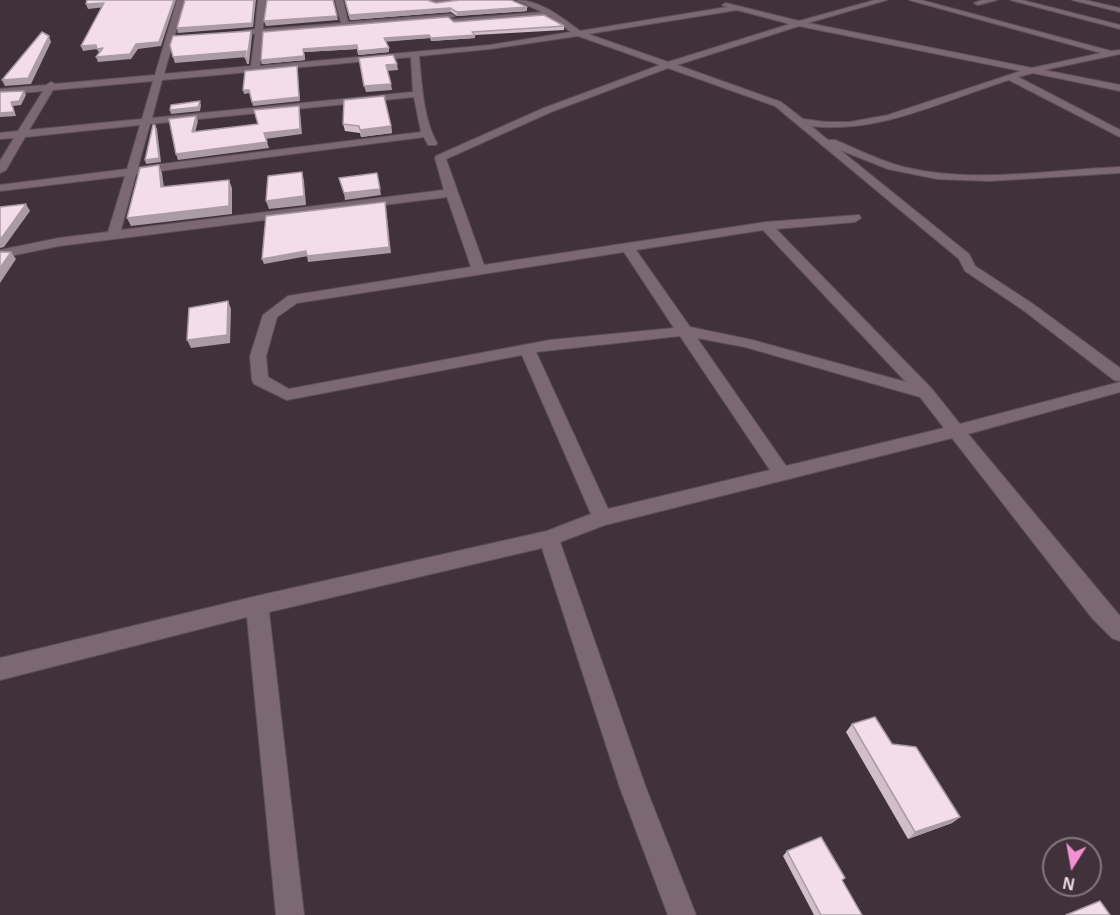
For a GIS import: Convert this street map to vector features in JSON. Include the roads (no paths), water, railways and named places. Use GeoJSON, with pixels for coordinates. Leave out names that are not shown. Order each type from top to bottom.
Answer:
{"type":"FeatureCollection","features":[{"type":"Feature","properties":{"kind":"street"},"geometry":{"type":"LineString","coordinates":[[113,235],[160,76],[177,37],[181,0]]}},
{"type":"Feature","properties":{"kind":"street"},"geometry":{"type":"LineString","coordinates":[[255,68],[262,0]]}},
{"type":"Feature","properties":{"kind":"street"},"geometry":{"type":"LineString","coordinates":[[339,0],[345,24]]}},
{"type":"Feature","properties":{"kind":"street"},"geometry":{"type":"LineString","coordinates":[[424,0],[436,3],[470,0]]}},
{"type":"Feature","properties":{"kind":"street"},"geometry":{"type":"LineString","coordinates":[[520,0],[550,13],[578,33],[768,99],[786,110],[964,257],[970,268],[1028,307],[1120,376]]}},
{"type":"Feature","properties":{"kind":"street"},"geometry":{"type":"LineString","coordinates":[[440,158],[479,139],[560,106],[718,46],[883,0]]}},
{"type":"Feature","properties":{"kind":"street"},"geometry":{"type":"LineString","coordinates":[[913,0],[1116,52]]}},
{"type":"Feature","properties":{"kind":"street"},"geometry":{"type":"LineString","coordinates":[[978,3],[993,0]]}},
{"type":"Feature","properties":{"kind":"street"},"geometry":{"type":"LineString","coordinates":[[1014,0],[1120,27]]}},
{"type":"Feature","properties":{"kind":"street"},"geometry":{"type":"LineString","coordinates":[[1076,0],[1120,10]]}},
{"type":"Feature","properties":{"kind":"street"},"geometry":{"type":"LineString","coordinates":[[436,3],[453,18],[459,30]]}},
{"type":"Feature","properties":{"kind":"street"},"geometry":{"type":"LineString","coordinates":[[719,3],[795,23],[1120,88]]}},
{"type":"Feature","properties":{"kind":"street"},"geometry":{"type":"LineString","coordinates":[[832,3],[851,9]]}},
{"type":"Feature","properties":{"kind":"street"},"geometry":{"type":"LineString","coordinates":[[0,92],[468,49],[737,8]]}},
{"type":"Feature","properties":{"kind":"street"},"geometry":{"type":"LineString","coordinates":[[215,34],[345,24],[550,13]]}},
{"type":"Feature","properties":{"kind":"street"},"geometry":{"type":"LineString","coordinates":[[463,40],[468,49]]}},
{"type":"Feature","properties":{"kind":"street"},"geometry":{"type":"LineString","coordinates":[[800,122],[844,126],[879,122],[1029,70],[1116,52]]}},
{"type":"Feature","properties":{"kind":"street"},"geometry":{"type":"LineString","coordinates":[[415,54],[418,94],[427,134],[440,158],[479,270]]}},
{"type":"Feature","properties":{"kind":"street"},"geometry":{"type":"LineString","coordinates":[[1010,77],[1120,134]]}},
{"type":"Feature","properties":{"kind":"street"},"geometry":{"type":"LineString","coordinates":[[0,170],[51,86]]}},
{"type":"Feature","properties":{"kind":"street"},"geometry":{"type":"LineString","coordinates":[[0,136],[418,94]]}},
{"type":"Feature","properties":{"kind":"street"},"geometry":{"type":"LineString","coordinates":[[0,189],[427,134]]}},
{"type":"Feature","properties":{"kind":"street"},"geometry":{"type":"LineString","coordinates":[[816,136],[886,165],[930,175],[974,177],[1120,170]]}},
{"type":"Feature","properties":{"kind":"street"},"geometry":{"type":"LineString","coordinates":[[0,254],[59,242],[451,193]]}},
{"type":"Feature","properties":{"kind":"street"},"geometry":{"type":"LineString","coordinates":[[855,218],[766,226],[293,299],[270,315],[258,356],[260,380],[287,395],[527,349],[686,330],[747,343],[926,393]]}},
{"type":"Feature","properties":{"kind":"street"},"geometry":{"type":"LineString","coordinates":[[766,226],[926,393],[1100,611],[1120,631]]}},
{"type":"Feature","properties":{"kind":"street"},"geometry":{"type":"LineString","coordinates":[[627,247],[686,330],[782,474]]}},
{"type":"Feature","properties":{"kind":"street"},"geometry":{"type":"LineString","coordinates":[[527,349],[602,518]]}},
{"type":"Feature","properties":{"kind":"street"},"geometry":{"type":"LineString","coordinates":[[0,669],[257,605],[549,538],[602,518],[957,431],[1120,387]]}},
{"type":"Feature","properties":{"kind":"street"},"geometry":{"type":"LineString","coordinates":[[549,538],[633,788],[682,915]]}},
{"type":"Feature","properties":{"kind":"street"},"geometry":{"type":"LineString","coordinates":[[257,605],[290,915]]}}]}
